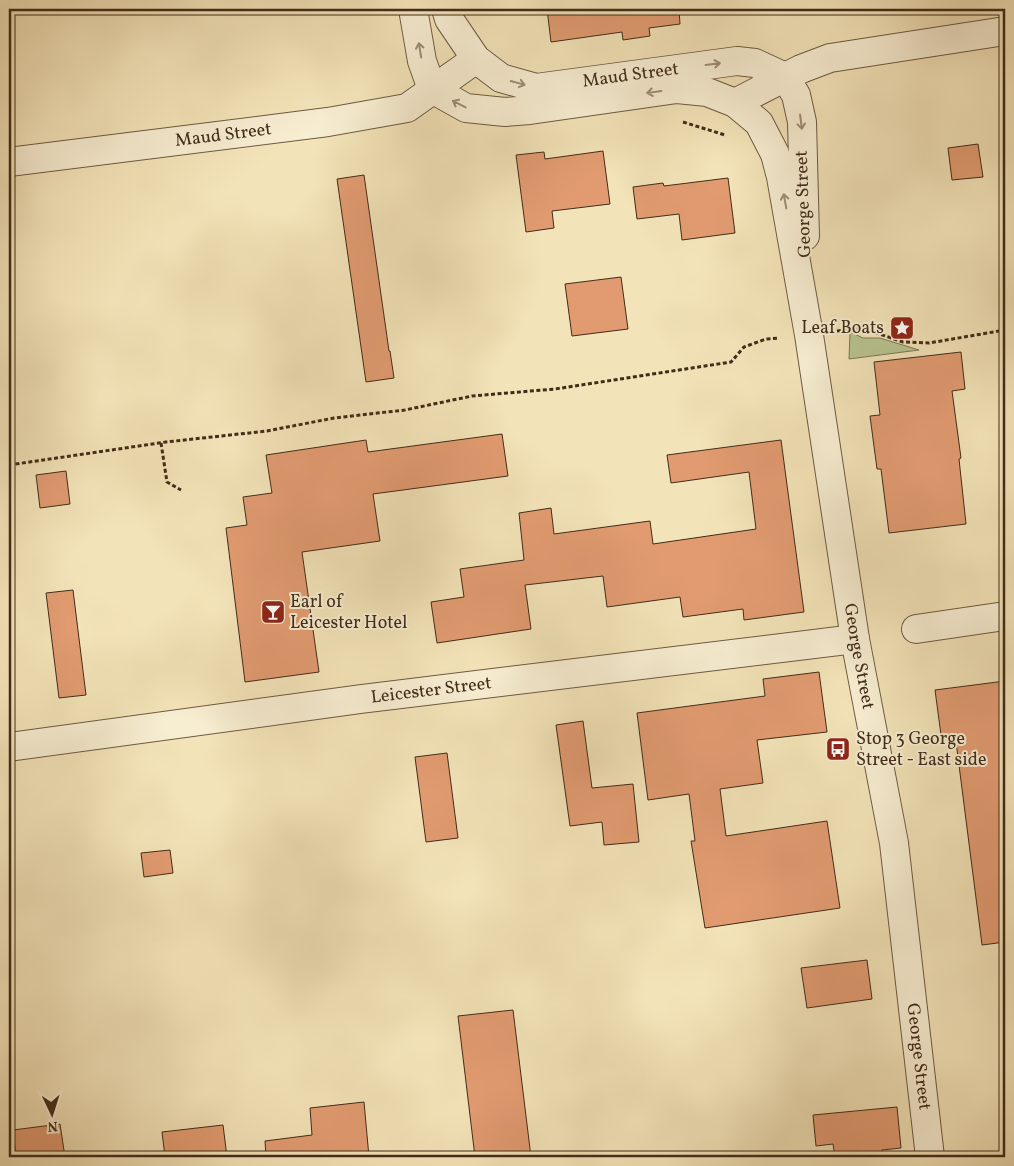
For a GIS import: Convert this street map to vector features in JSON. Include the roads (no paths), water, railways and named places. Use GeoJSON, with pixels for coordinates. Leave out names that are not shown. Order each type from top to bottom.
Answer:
{"type":"FeatureCollection","features":[{"type":"Feature","properties":{"kind":"street"},"geometry":{"type":"LineString","coordinates":[[413,9],[422,61],[432,89]]}},
{"type":"Feature","properties":{"kind":"street"},"geometry":{"type":"LineString","coordinates":[[446,9],[449,19],[476,59]]}},
{"type":"Feature","properties":{"kind":"street"},"geometry":{"type":"LineString","coordinates":[[735,103],[800,69],[830,58],[1005,31]]}},
{"type":"Feature","properties":{"kind":"street","name":"Maud Street"},"geometry":{"type":"LineString","coordinates":[[9,162],[328,122],[406,108],[476,59],[501,78],[536,88],[737,61],[755,63],[785,77]]}},
{"type":"Feature","properties":{"kind":"street","name":"George Street"},"geometry":{"type":"LineString","coordinates":[[785,77],[796,95],[802,122],[809,335]]}},
{"type":"Feature","properties":{"kind":"street","name":"Maud Street"},"geometry":{"type":"LineString","coordinates":[[432,89],[466,108],[505,112],[678,89],[707,92],[735,103]]}},
{"type":"Feature","properties":{"kind":"street","name":"George Street"},"geometry":{"type":"LineString","coordinates":[[735,103],[759,123],[775,154],[781,177],[809,335],[855,639],[894,843],[930,1157]]}},
{"type":"Feature","properties":{"kind":"street"},"geometry":{"type":"LineString","coordinates":[[916,629],[1005,616]]}},
{"type":"Feature","properties":{"kind":"street","name":"Leicester Street"},"geometry":{"type":"LineString","coordinates":[[9,747],[369,698],[855,639]]}},
{"type":"Feature","properties":{"kind":"place","name":"Leaf Boats"},"geometry":{"type":"Point","coordinates":[902,328]}},
{"type":"Feature","properties":{"kind":"place","name":"Earl of Leicester Hotel"},"geometry":{"type":"Point","coordinates":[273,612]}},
{"type":"Feature","properties":{"kind":"place","name":"Stop 3 George Street - East side"},"geometry":{"type":"Point","coordinates":[838,749]}}]}
